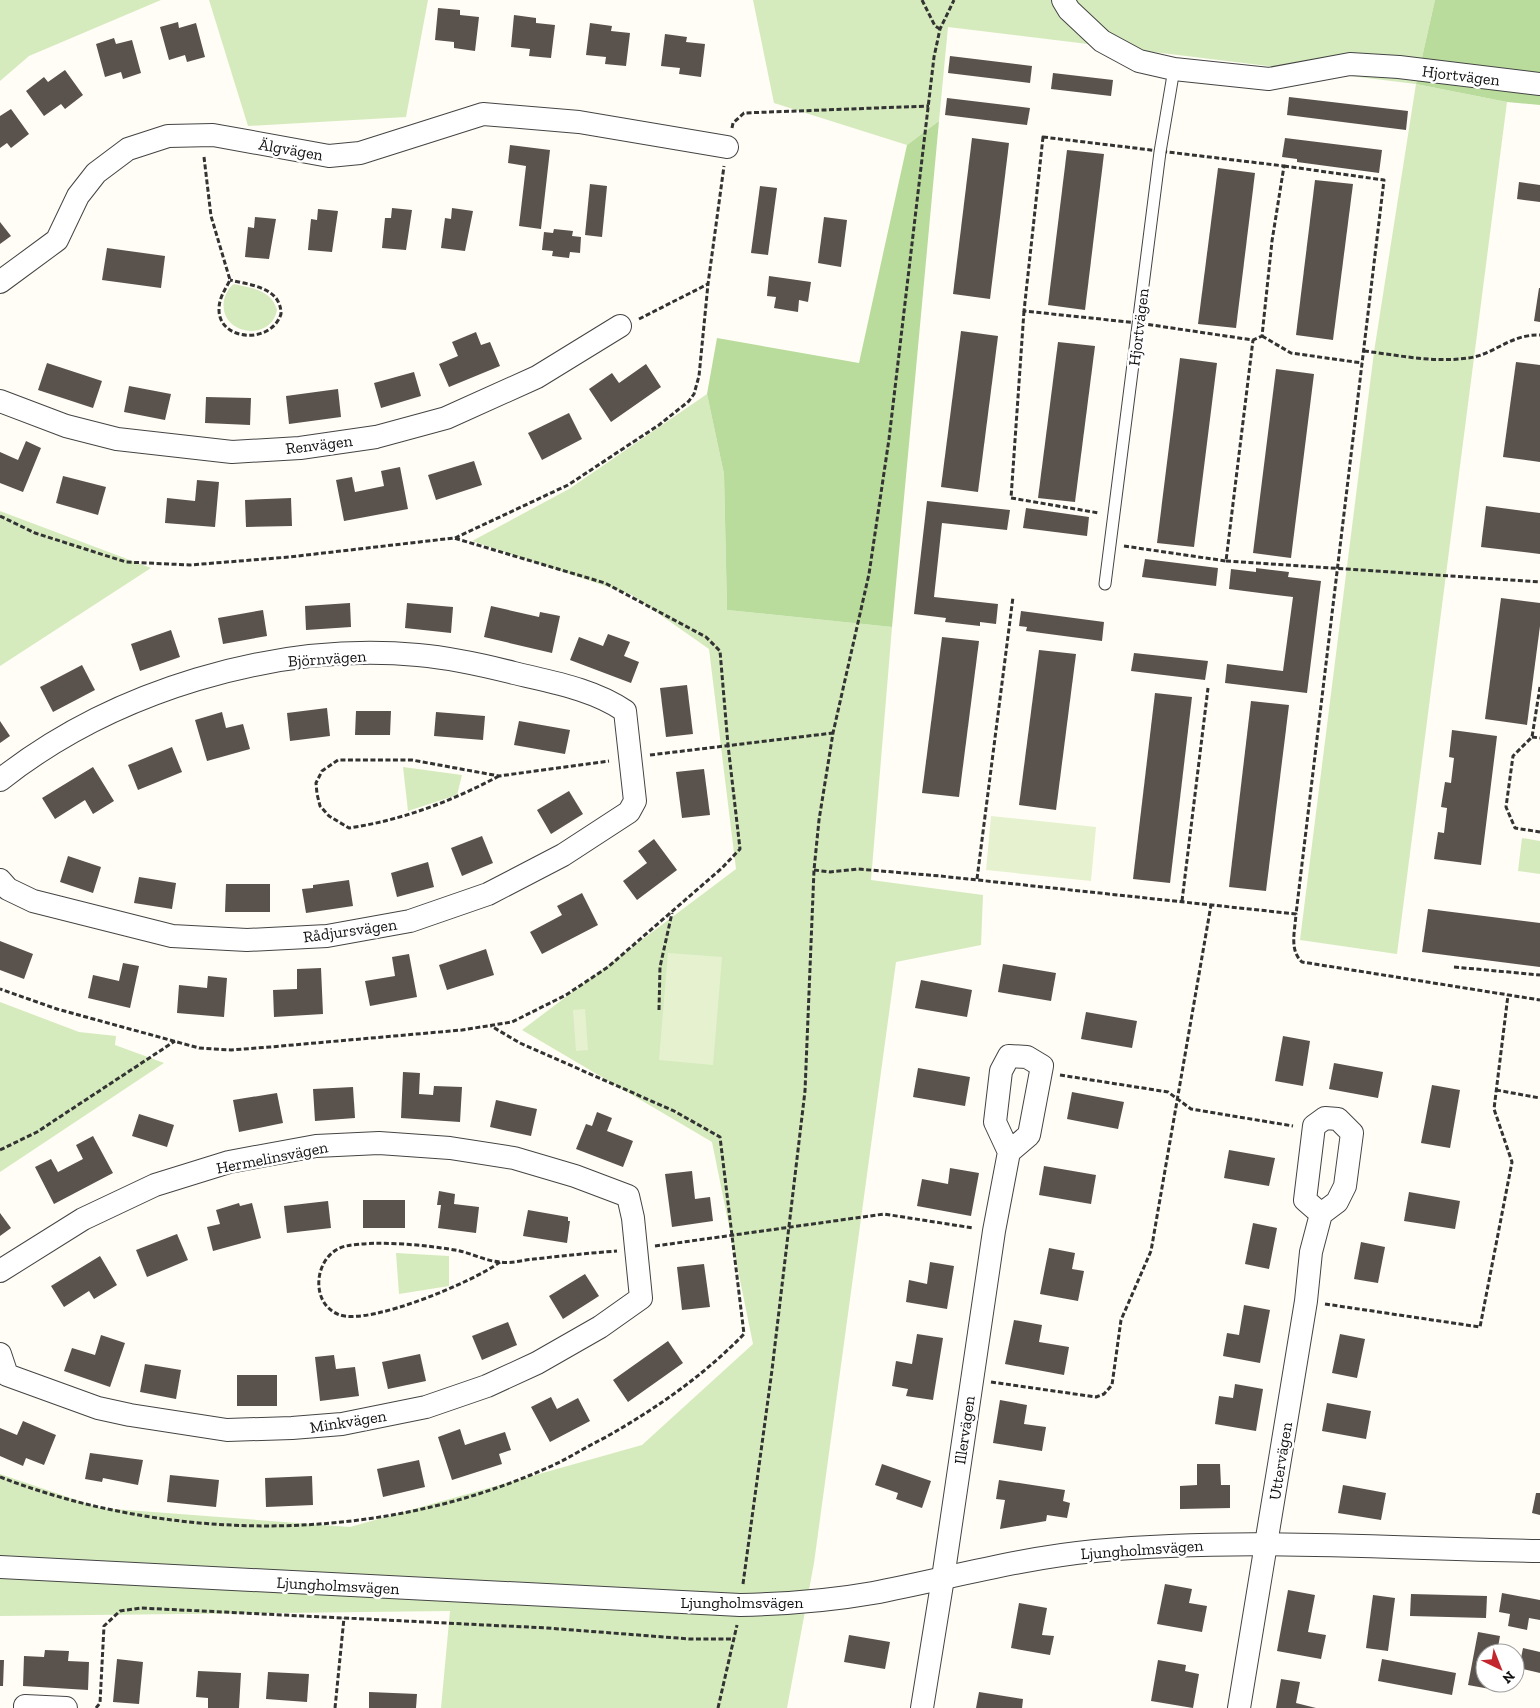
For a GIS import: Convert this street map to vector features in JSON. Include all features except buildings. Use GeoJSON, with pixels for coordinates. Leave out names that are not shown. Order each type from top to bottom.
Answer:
{"type":"FeatureCollection","features":[{"type":"Feature","properties":{"kind":"street","name":"Hjortvägen"},"geometry":{"type":"LineString","coordinates":[[1063,0],[1069,10],[1102,41],[1139,62],[1174,69],[1269,79],[1350,64],[1399,67],[1540,84]]}},
{"type":"Feature","properties":{"kind":"street","name":"Älgvägen"},"geometry":{"type":"LineString","coordinates":[[0,282],[57,240],[78,196],[96,173],[128,149],[168,136],[213,136],[329,156],[360,153],[482,114],[579,122],[727,147]]}},
{"type":"Feature","properties":{"kind":"street","name":"Renvägen"},"geometry":{"type":"LineString","coordinates":[[0,401],[66,426],[117,439],[232,452],[300,448],[376,437],[446,418],[537,378],[620,326]]}},
{"type":"Feature","properties":{"kind":"street","name":"Björnvägen"},"geometry":{"type":"LineString","coordinates":[[0,780],[31,755],[107,714],[173,686],[228,670],[304,657],[360,654],[417,655],[471,662],[592,694],[624,711],[631,758]]}},
{"type":"Feature","properties":{"kind":"street","name":"Rådjursvägen"},"geometry":{"type":"LineString","coordinates":[[0,880],[8,889],[33,901],[172,936],[247,940],[327,936],[410,921],[488,894],[563,856],[629,812],[635,801],[631,758]]}},
{"type":"Feature","properties":{"kind":"street"},"geometry":{"type":"LineString","coordinates":[[1009,1056],[1027,1057],[1042,1066],[1041,1072],[1029,1135],[1009,1152],[995,1122],[1001,1071],[1009,1056]]}},
{"type":"Feature","properties":{"kind":"street"},"geometry":{"type":"LineString","coordinates":[[1325,1118],[1338,1119],[1352,1133],[1345,1186],[1337,1202],[1321,1214],[1305,1200],[1314,1126],[1325,1118]]}},
{"type":"Feature","properties":{"kind":"street","name":"Hermelinsvägen"},"geometry":{"type":"LineString","coordinates":[[0,1270],[83,1219],[155,1185],[229,1162],[316,1146],[379,1143],[450,1148],[514,1158],[575,1176],[628,1196],[637,1248]]}},
{"type":"Feature","properties":{"kind":"street","name":"Illervägen"},"geometry":{"type":"LineString","coordinates":[[922,1708],[994,1231],[1009,1152]]}},
{"type":"Feature","properties":{"kind":"street","name":"Uttervägen"},"geometry":{"type":"LineString","coordinates":[[1239,1708],[1268,1542],[1306,1301],[1311,1252],[1321,1214]]}},
{"type":"Feature","properties":{"kind":"street","name":"Minkvägen"},"geometry":{"type":"LineString","coordinates":[[0,1354],[7,1375],[98,1408],[130,1415],[228,1430],[342,1424],[426,1407],[487,1386],[537,1363],[600,1327],[641,1298],[637,1248]]}},
{"type":"Feature","properties":{"kind":"street","name":"Ljungholmsvägen"},"geometry":{"type":"LineString","coordinates":[[0,1567],[740,1605],[804,1603],[871,1593],[1022,1562],[1093,1551],[1166,1545],[1268,1542],[1540,1551]]}},
{"type":"Feature","properties":{"kind":"street"},"geometry":{"type":"LineString","coordinates":[[25,1708],[25,1706],[66,1708]]}},
{"type":"Feature","properties":{"kind":"lane","name":"Hjortvägen"},"geometry":{"type":"LineString","coordinates":[[1105,584],[1160,152],[1174,69]]}},
{"type":"Feature","properties":{"kind":"path"},"geometry":{"type":"LineString","coordinates":[[922,0],[935,26],[940,29]]}},
{"type":"Feature","properties":{"kind":"path"},"geometry":{"type":"LineString","coordinates":[[718,1708],[735,1639],[790,1226],[805,1091],[814,870],[819,820],[833,733],[872,555],[889,439],[940,29],[954,0]]}},
{"type":"Feature","properties":{"kind":"path"},"geometry":{"type":"LineString","coordinates":[[0,516],[35,533],[126,562],[190,565],[290,557],[454,538],[568,485],[613,457],[688,401],[696,390],[708,284],[727,147],[733,123],[744,113],[929,106]]}},
{"type":"Feature","properties":{"kind":"path"},"geometry":{"type":"LineString","coordinates":[[202,136],[211,216],[230,280],[221,297],[219,310],[224,324],[234,331],[245,335],[263,334],[272,328],[281,314],[279,304],[274,296],[258,287],[230,280]]}},
{"type":"Feature","properties":{"kind":"path"},"geometry":{"type":"LineString","coordinates":[[1114,516],[1011,498],[1024,311],[1043,138],[1284,166],[1384,180],[1293,948],[1296,957],[1302,962],[1540,1000]]}},
{"type":"Feature","properties":{"kind":"path"},"geometry":{"type":"LineString","coordinates":[[1262,336],[1272,241],[1284,166]]}},
{"type":"Feature","properties":{"kind":"path"},"geometry":{"type":"LineString","coordinates":[[620,326],[633,322],[708,284]]}},
{"type":"Feature","properties":{"kind":"path"},"geometry":{"type":"LineString","coordinates":[[1024,311],[1138,323],[1253,340],[1262,336]]}},
{"type":"Feature","properties":{"kind":"path"},"geometry":{"type":"LineString","coordinates":[[1364,351],[1435,359],[1470,358],[1510,340],[1528,335],[1540,335]]}},
{"type":"Feature","properties":{"kind":"path"},"geometry":{"type":"LineString","coordinates":[[1262,336],[1291,353],[1362,363]]}},
{"type":"Feature","properties":{"kind":"path"},"geometry":{"type":"LineString","coordinates":[[1226,560],[1253,340]]}},
{"type":"Feature","properties":{"kind":"path"},"geometry":{"type":"LineString","coordinates":[[0,989],[58,1009],[199,1048],[231,1050],[512,1022],[588,982],[722,868],[740,849],[728,745],[720,650],[706,637],[605,582],[454,538]]}},
{"type":"Feature","properties":{"kind":"path"},"geometry":{"type":"LineString","coordinates":[[1111,544],[1226,560],[1540,582]]}},
{"type":"Feature","properties":{"kind":"path"},"geometry":{"type":"LineString","coordinates":[[977,879],[1013,597]]}},
{"type":"Feature","properties":{"kind":"path"},"geometry":{"type":"LineString","coordinates":[[1540,687],[1532,737],[1513,756],[1506,807],[1515,828],[1540,832]]}},
{"type":"Feature","properties":{"kind":"path"},"geometry":{"type":"LineString","coordinates":[[1182,901],[1208,688]]}},
{"type":"Feature","properties":{"kind":"path"},"geometry":{"type":"LineString","coordinates":[[499,776],[460,796],[415,813],[349,828],[328,816],[320,806],[316,783],[322,771],[338,760],[412,760],[499,776],[728,745],[833,733]]}},
{"type":"Feature","properties":{"kind":"path"},"geometry":{"type":"LineString","coordinates":[[1532,737],[1540,738]]}},
{"type":"Feature","properties":{"kind":"path"},"geometry":{"type":"LineString","coordinates":[[814,870],[830,872],[858,869],[977,879],[1296,914]]}},
{"type":"Feature","properties":{"kind":"path"},"geometry":{"type":"LineString","coordinates":[[971,1379],[1090,1397],[1100,1396],[1110,1389],[1114,1381],[1121,1320],[1151,1251],[1211,905]]}},
{"type":"Feature","properties":{"kind":"path"},"geometry":{"type":"LineString","coordinates":[[659,1010],[660,967],[672,912]]}},
{"type":"Feature","properties":{"kind":"path"},"geometry":{"type":"LineString","coordinates":[[1454,966],[1540,975]]}},
{"type":"Feature","properties":{"kind":"path"},"geometry":{"type":"LineString","coordinates":[[1306,1301],[1480,1326],[1512,1162],[1494,1109],[1508,995]]}},
{"type":"Feature","properties":{"kind":"path"},"geometry":{"type":"LineString","coordinates":[[0,1477],[68,1500],[167,1520],[244,1527],[349,1522],[427,1507],[487,1490],[560,1462],[630,1423],[679,1392],[723,1356],[744,1334],[720,1137],[674,1111],[520,1043],[490,1025]]}},
{"type":"Feature","properties":{"kind":"path"},"geometry":{"type":"LineString","coordinates":[[0,1150],[44,1127],[175,1042]]}},
{"type":"Feature","properties":{"kind":"path"},"geometry":{"type":"LineString","coordinates":[[1041,1072],[1168,1092],[1191,1109],[1314,1130]]}},
{"type":"Feature","properties":{"kind":"path"},"geometry":{"type":"LineString","coordinates":[[1496,1090],[1540,1098]]}},
{"type":"Feature","properties":{"kind":"path"},"geometry":{"type":"LineString","coordinates":[[500,1262],[477,1278],[449,1290],[416,1302],[358,1316],[340,1315],[328,1308],[321,1300],[318,1289],[320,1274],[326,1260],[336,1250],[350,1246],[439,1247],[500,1262],[637,1248],[884,1214],[994,1231]]}},
{"type":"Feature","properties":{"kind":"path"},"geometry":{"type":"LineString","coordinates":[[96,1708],[100,1703],[104,1626],[120,1611],[141,1608],[547,1628],[690,1639],[735,1639]]}},
{"type":"Feature","properties":{"kind":"path"},"geometry":{"type":"LineString","coordinates":[[335,1708],[344,1618]]}},
{"type":"Feature","properties":{"kind":"green space"},"geometry":{"type":"Polygon","coordinates":[[[0,0],[161,0],[29,56],[0,81],[0,0]]]}},
{"type":"Feature","properties":{"kind":"green space"},"geometry":{"type":"Polygon","coordinates":[[[209,0],[428,0],[406,117],[248,126],[209,0]]]}},
{"type":"Feature","properties":{"kind":"green space"},"geometry":{"type":"Polygon","coordinates":[[[753,0],[1435,0],[1416,84],[948,27],[939,121],[907,145],[774,103],[753,0]]]}},
{"type":"Feature","properties":{"kind":"green space"},"geometry":{"type":"Polygon","coordinates":[[[1435,0],[1540,0],[1540,105],[1507,102],[1416,84],[1435,0]]]}},
{"type":"Feature","properties":{"kind":"green space"},"geometry":{"type":"Polygon","coordinates":[[[1416,84],[1507,102],[1397,954],[1300,940],[1374,352],[1416,84]]]}},
{"type":"Feature","properties":{"kind":"green space"},"geometry":{"type":"Polygon","coordinates":[[[939,121],[892,627],[727,610],[724,474],[707,394],[717,338],[859,363],[907,145],[939,121]]]}},
{"type":"Feature","properties":{"kind":"green space"},"geometry":{"type":"Polygon","coordinates":[[[234,284],[260,291],[271,298],[277,310],[273,320],[265,327],[256,331],[237,327],[229,321],[224,312],[224,300],[226,293],[234,284]]]}},
{"type":"Feature","properties":{"kind":"green space"},"geometry":{"type":"Polygon","coordinates":[[[707,394],[724,474],[727,610],[892,627],[871,880],[983,895],[981,945],[896,962],[814,1563],[787,1708],[441,1708],[450,1611],[0,1616],[0,1474],[100,1508],[350,1527],[642,1445],[753,1344],[712,1142],[522,1030],[736,869],[709,649],[632,595],[472,541],[569,489],[707,394]]]}},
{"type":"Feature","properties":{"kind":"green space"},"geometry":{"type":"Polygon","coordinates":[[[0,511],[151,568],[0,666],[0,511]]]}},
{"type":"Feature","properties":{"kind":"green space"},"geometry":{"type":"Polygon","coordinates":[[[403,767],[462,775],[457,795],[408,811],[403,767]]]}},
{"type":"Feature","properties":{"kind":"green space"},"geometry":{"type":"Polygon","coordinates":[[[991,816],[1096,827],[1091,881],[986,870],[991,816]]]}},
{"type":"Feature","properties":{"kind":"green space"},"geometry":{"type":"Polygon","coordinates":[[[1522,838],[1540,841],[1540,874],[1518,871],[1522,838]]]}},
{"type":"Feature","properties":{"kind":"green space"},"geometry":{"type":"Polygon","coordinates":[[[668,953],[722,957],[713,1065],[659,1060],[668,953]]]}},
{"type":"Feature","properties":{"kind":"green space"},"geometry":{"type":"Polygon","coordinates":[[[0,1002],[79,1032],[116,1036],[115,1045],[164,1063],[0,1172],[0,1002]]]}},
{"type":"Feature","properties":{"kind":"green space"},"geometry":{"type":"Polygon","coordinates":[[[585,1009],[588,1050],[576,1051],[573,1010],[585,1009]]]}},
{"type":"Feature","properties":{"kind":"green space"},"geometry":{"type":"Polygon","coordinates":[[[396,1253],[449,1256],[449,1286],[399,1294],[396,1253]]]}}]}
